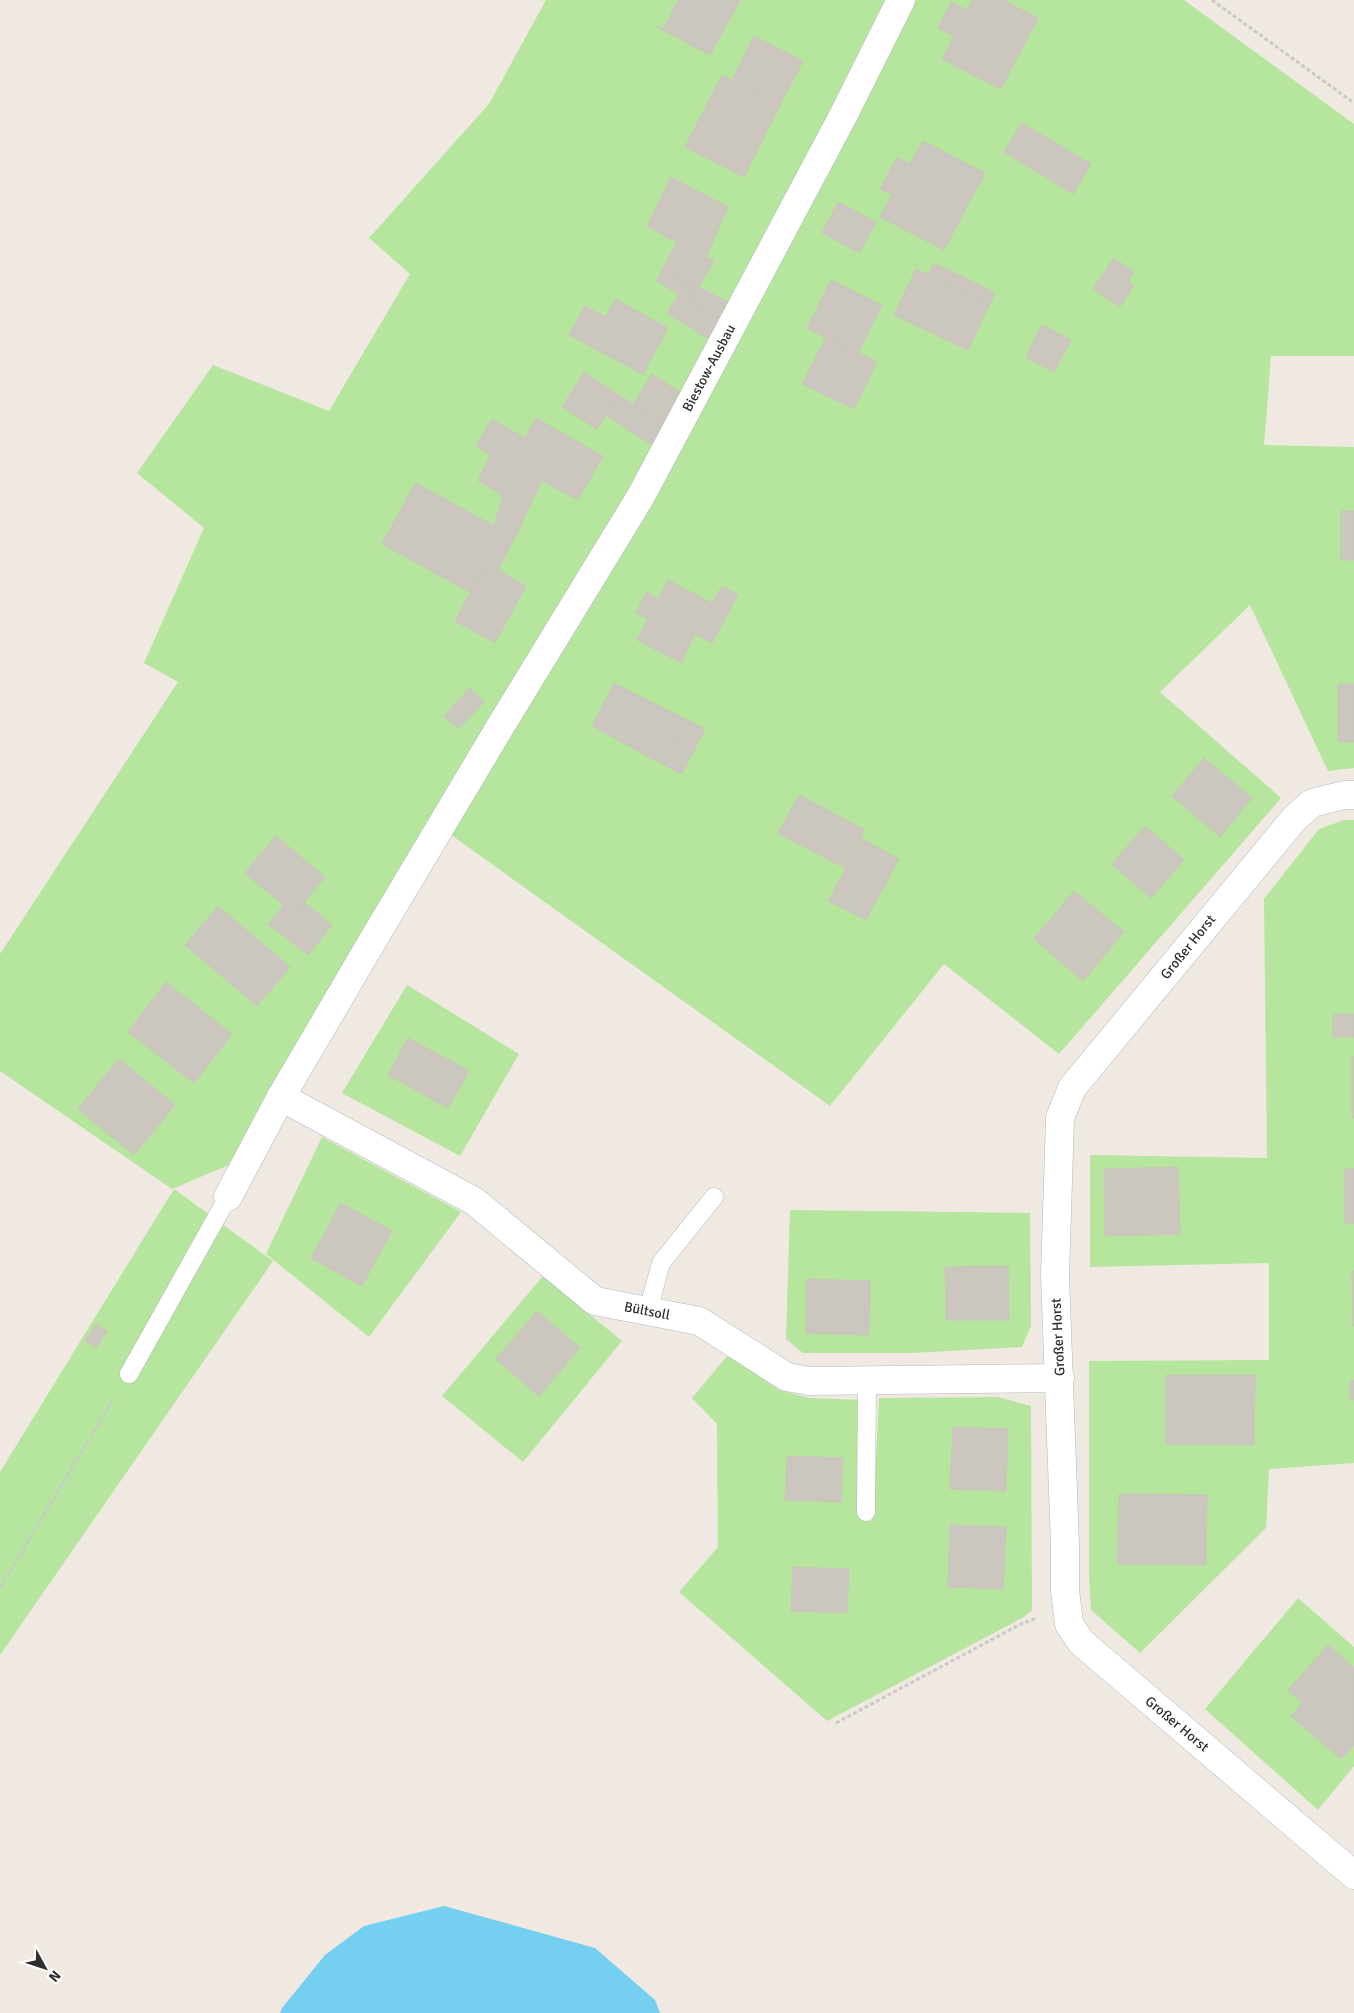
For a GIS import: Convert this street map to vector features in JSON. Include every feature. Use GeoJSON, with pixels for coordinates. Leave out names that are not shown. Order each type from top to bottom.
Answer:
{"type":"FeatureCollection","features":[{"type":"Feature","properties":{"kind":"street","name":"Biestow-Ausbau"},"geometry":{"type":"LineString","coordinates":[[228,1197],[281,1097],[500,727],[641,496],[844,114],[902,0]]}},
{"type":"Feature","properties":{"kind":"street","name":"Großer Horst"},"geometry":{"type":"LineString","coordinates":[[1350,1862],[1081,1642],[1069,1624],[1066,1606],[1060,1378],[1055,1276],[1060,1118],[1072,1088],[1294,819],[1312,803],[1344,795],[1354,795]]}},
{"type":"Feature","properties":{"kind":"street","name":"Bültsoll"},"geometry":{"type":"LineString","coordinates":[[281,1097],[474,1201],[596,1301],[699,1321],[788,1377],[809,1381],[1060,1378]]}},
{"type":"Feature","properties":{"kind":"lane"},"geometry":{"type":"LineString","coordinates":[[129,1374],[228,1197]]}},
{"type":"Feature","properties":{"kind":"lane"},"geometry":{"type":"LineString","coordinates":[[648,1311],[661,1262],[714,1197]]}},
{"type":"Feature","properties":{"kind":"lane"},"geometry":{"type":"LineString","coordinates":[[866,1512],[867,1381]]}},
{"type":"Feature","properties":{"kind":"path"},"geometry":{"type":"LineString","coordinates":[[1212,0],[1354,103]]}},
{"type":"Feature","properties":{"kind":"path"},"geometry":{"type":"LineString","coordinates":[[0,1588],[129,1374]]}},
{"type":"Feature","properties":{"kind":"path"},"geometry":{"type":"LineString","coordinates":[[836,1723],[1021,1624],[1066,1606]]}},
{"type":"Feature","properties":{"kind":"green space"},"geometry":{"type":"Polygon","coordinates":[[[546,0],[1184,0],[1354,124],[1354,356],[1271,356],[1264,445],[1354,447],[1354,768],[1328,771],[1250,605],[1160,692],[1281,798],[1059,1054],[944,964],[830,1106],[433,822],[229,1165],[172,1189],[0,1071],[0,954],[178,682],[144,663],[204,528],[137,473],[213,365],[329,411],[410,274],[369,238],[489,104],[546,0]]]}},
{"type":"Feature","properties":{"kind":"green space"},"geometry":{"type":"Polygon","coordinates":[[[1344,820],[1354,820],[1354,1463],[1269,1469],[1266,1528],[1140,1653],[1091,1610],[1089,1575],[1089,1361],[1269,1360],[1269,1263],[1090,1267],[1090,1155],[1267,1158],[1264,899],[1319,829],[1344,820]]]}},
{"type":"Feature","properties":{"kind":"green space"},"geometry":{"type":"Polygon","coordinates":[[[407,985],[519,1054],[460,1156],[342,1093],[407,985]]]}},
{"type":"Feature","properties":{"kind":"green space"},"geometry":{"type":"Polygon","coordinates":[[[322,1137],[461,1212],[369,1337],[266,1254],[322,1137]]]}},
{"type":"Feature","properties":{"kind":"green space"},"geometry":{"type":"Polygon","coordinates":[[[174,1189],[273,1261],[0,1655],[0,1472],[174,1189]]]}},
{"type":"Feature","properties":{"kind":"green space"},"geometry":{"type":"Polygon","coordinates":[[[790,1210],[1030,1213],[1031,1326],[1022,1347],[912,1353],[803,1353],[786,1339],[790,1210]]]}},
{"type":"Feature","properties":{"kind":"green space"},"geometry":{"type":"Polygon","coordinates":[[[543,1276],[622,1341],[523,1462],[442,1396],[543,1276]]]}},
{"type":"Feature","properties":{"kind":"green space"},"geometry":{"type":"Polygon","coordinates":[[[728,1355],[779,1390],[809,1398],[861,1400],[873,1515],[879,1398],[998,1397],[1031,1406],[1032,1610],[1024,1617],[827,1721],[679,1592],[718,1547],[717,1424],[692,1398],[728,1355]]]}},
{"type":"Feature","properties":{"kind":"green space"},"geometry":{"type":"Polygon","coordinates":[[[1298,1598],[1354,1647],[1354,1766],[1318,1810],[1205,1709],[1298,1598]]]}},
{"type":"Feature","properties":{"kind":"water"},"geometry":{"type":"Polygon","coordinates":[[[444,1906],[595,1948],[655,2000],[660,2013],[280,2013],[325,1955],[364,1926],[444,1906]]]}},
{"type":"Feature","properties":{"kind":"building"},"geometry":{"type":"Polygon","coordinates":[[[678,0],[740,0],[710,55],[657,27],[659,26],[664,29],[678,0]]]}},
{"type":"Feature","properties":{"kind":"building"},"geometry":{"type":"Polygon","coordinates":[[[972,0],[1003,0],[1038,18],[1001,89],[942,59],[954,36],[938,28],[951,2],[967,10],[972,0]]]}},
{"type":"Feature","properties":{"kind":"building"},"geometry":{"type":"Polygon","coordinates":[[[754,36],[803,61],[780,105],[732,80],[754,36]]]}},
{"type":"Feature","properties":{"kind":"building"},"geometry":{"type":"Polygon","coordinates":[[[722,75],[780,105],[744,177],[685,147],[722,75]]]}},
{"type":"Feature","properties":{"kind":"building"},"geometry":{"type":"Polygon","coordinates":[[[1022,123],[1091,164],[1073,194],[1004,152],[1022,123]]]}},
{"type":"Feature","properties":{"kind":"building"},"geometry":{"type":"Polygon","coordinates":[[[923,141],[985,173],[944,250],[880,217],[892,195],[880,189],[897,157],[910,164],[923,141]]]}},
{"type":"Feature","properties":{"kind":"building"},"geometry":{"type":"Polygon","coordinates":[[[671,177],[728,207],[706,258],[647,226],[671,177]]]}},
{"type":"Feature","properties":{"kind":"building"},"geometry":{"type":"Polygon","coordinates":[[[838,202],[876,222],[859,253],[822,233],[838,202]]]}},
{"type":"Feature","properties":{"kind":"building"},"geometry":{"type":"Polygon","coordinates":[[[677,242],[706,258],[714,260],[699,287],[733,305],[723,323],[688,301],[695,288],[662,270],[677,242]]]}},
{"type":"Feature","properties":{"kind":"building"},"geometry":{"type":"Polygon","coordinates":[[[1114,258],[1134,272],[1128,281],[1134,285],[1120,307],[1093,289],[1114,258]]]}},
{"type":"Feature","properties":{"kind":"building"},"geometry":{"type":"Polygon","coordinates":[[[934,263],[995,293],[990,304],[928,275],[934,263]]]}},
{"type":"Feature","properties":{"kind":"building"},"geometry":{"type":"Polygon","coordinates":[[[916,269],[990,304],[968,350],[894,315],[916,269]]]}},
{"type":"Feature","properties":{"kind":"building"},"geometry":{"type":"Polygon","coordinates":[[[662,270],[695,288],[688,301],[723,323],[712,341],[667,313],[679,295],[657,281],[662,270]]]}},
{"type":"Feature","properties":{"kind":"building"},"geometry":{"type":"Polygon","coordinates":[[[831,280],[882,305],[858,353],[807,328],[831,280]]]}},
{"type":"Feature","properties":{"kind":"building"},"geometry":{"type":"Polygon","coordinates":[[[615,299],[668,328],[643,374],[569,335],[585,306],[605,317],[615,299]]]}},
{"type":"Feature","properties":{"kind":"building"},"geometry":{"type":"Polygon","coordinates":[[[1042,325],[1071,340],[1054,372],[1026,357],[1042,325]]]}},
{"type":"Feature","properties":{"kind":"building"},"geometry":{"type":"Polygon","coordinates":[[[826,337],[877,362],[854,409],[802,384],[826,337]]]}},
{"type":"Feature","properties":{"kind":"building"},"geometry":{"type":"Polygon","coordinates":[[[584,372],[619,395],[597,429],[562,407],[584,372]]]}},
{"type":"Feature","properties":{"kind":"building"},"geometry":{"type":"Polygon","coordinates":[[[652,374],[687,397],[667,427],[633,404],[652,374]]]}},
{"type":"Feature","properties":{"kind":"building"},"geometry":{"type":"Polygon","coordinates":[[[619,395],[667,427],[655,447],[606,415],[619,395]]]}},
{"type":"Feature","properties":{"kind":"building"},"geometry":{"type":"Polygon","coordinates":[[[536,418],[603,456],[578,500],[542,481],[515,537],[494,526],[503,495],[478,481],[490,455],[476,446],[492,419],[525,438],[536,418]]]}},
{"type":"Feature","properties":{"kind":"building"},"geometry":{"type":"Polygon","coordinates":[[[415,483],[515,537],[498,570],[486,563],[470,592],[382,544],[415,483]]]}},
{"type":"Feature","properties":{"kind":"building"},"geometry":{"type":"Polygon","coordinates":[[[1341,511],[1354,511],[1354,560],[1341,560],[1341,511]]]}},
{"type":"Feature","properties":{"kind":"building"},"geometry":{"type":"Polygon","coordinates":[[[486,563],[526,586],[495,643],[455,621],[486,563]]]}},
{"type":"Feature","properties":{"kind":"building"},"geometry":{"type":"Polygon","coordinates":[[[668,580],[712,603],[722,586],[738,595],[712,643],[695,634],[681,663],[637,640],[648,619],[636,613],[646,592],[658,599],[668,580]]]}},
{"type":"Feature","properties":{"kind":"building"},"geometry":{"type":"Polygon","coordinates":[[[614,683],[687,720],[664,765],[592,726],[614,683]]]}},
{"type":"Feature","properties":{"kind":"building"},"geometry":{"type":"Polygon","coordinates":[[[1338,684],[1354,684],[1354,742],[1338,741],[1338,684]]]}},
{"type":"Feature","properties":{"kind":"building"},"geometry":{"type":"Polygon","coordinates":[[[470,688],[484,702],[458,729],[444,716],[470,688]]]}},
{"type":"Feature","properties":{"kind":"building"},"geometry":{"type":"Polygon","coordinates":[[[687,720],[705,729],[682,774],[664,765],[687,720]]]}},
{"type":"Feature","properties":{"kind":"building"},"geometry":{"type":"Polygon","coordinates":[[[1204,758],[1252,798],[1220,837],[1172,796],[1204,758]]]}},
{"type":"Feature","properties":{"kind":"building"},"geometry":{"type":"Polygon","coordinates":[[[799,795],[865,830],[845,868],[778,833],[799,795]]]}},
{"type":"Feature","properties":{"kind":"building"},"geometry":{"type":"Polygon","coordinates":[[[1145,826],[1184,860],[1151,898],[1112,864],[1145,826]]]}},
{"type":"Feature","properties":{"kind":"building"},"geometry":{"type":"Polygon","coordinates":[[[276,836],[325,877],[294,914],[245,873],[276,836]]]}},
{"type":"Feature","properties":{"kind":"building"},"geometry":{"type":"Polygon","coordinates":[[[862,839],[899,859],[866,920],[828,901],[862,839]]]}},
{"type":"Feature","properties":{"kind":"building"},"geometry":{"type":"Polygon","coordinates":[[[1074,891],[1124,932],[1083,981],[1034,939],[1074,891]]]}},
{"type":"Feature","properties":{"kind":"building"},"geometry":{"type":"Polygon","coordinates":[[[304,902],[332,925],[308,955],[268,924],[284,905],[294,914],[304,902]]]}},
{"type":"Feature","properties":{"kind":"building"},"geometry":{"type":"Polygon","coordinates":[[[218,906],[290,967],[257,1006],[185,945],[218,906]]]}},
{"type":"Feature","properties":{"kind":"building"},"geometry":{"type":"Polygon","coordinates":[[[166,982],[232,1034],[194,1083],[128,1032],[166,982]]]}},
{"type":"Feature","properties":{"kind":"building"},"geometry":{"type":"Polygon","coordinates":[[[1354,1014],[1354,1037],[1333,1037],[1333,1015],[1354,1014]]]}},
{"type":"Feature","properties":{"kind":"building"},"geometry":{"type":"Polygon","coordinates":[[[408,1038],[469,1071],[448,1108],[388,1075],[408,1038]]]}},
{"type":"Feature","properties":{"kind":"building"},"geometry":{"type":"Polygon","coordinates":[[[1352,1057],[1354,1057],[1354,1118],[1352,1118],[1352,1057]]]}},
{"type":"Feature","properties":{"kind":"building"},"geometry":{"type":"Polygon","coordinates":[[[119,1059],[175,1105],[134,1155],[78,1109],[119,1059]]]}},
{"type":"Feature","properties":{"kind":"building"},"geometry":{"type":"Polygon","coordinates":[[[1178,1167],[1180,1234],[1105,1236],[1104,1169],[1178,1167]]]}},
{"type":"Feature","properties":{"kind":"building"},"geometry":{"type":"Polygon","coordinates":[[[1344,1169],[1354,1169],[1354,1223],[1345,1224],[1344,1169]]]}},
{"type":"Feature","properties":{"kind":"building"},"geometry":{"type":"Polygon","coordinates":[[[341,1203],[392,1231],[362,1286],[311,1258],[341,1203]]]}},
{"type":"Feature","properties":{"kind":"building"},"geometry":{"type":"Polygon","coordinates":[[[1008,1266],[1009,1320],[946,1320],[945,1267],[1008,1266]]]}},
{"type":"Feature","properties":{"kind":"building"},"geometry":{"type":"Polygon","coordinates":[[[1352,1271],[1354,1271],[1354,1326],[1353,1326],[1352,1271]]]}},
{"type":"Feature","properties":{"kind":"building"},"geometry":{"type":"Polygon","coordinates":[[[807,1279],[870,1281],[869,1335],[806,1333],[807,1279]]]}},
{"type":"Feature","properties":{"kind":"building"},"geometry":{"type":"Polygon","coordinates":[[[537,1311],[580,1348],[539,1396],[496,1359],[537,1311]]]}},
{"type":"Feature","properties":{"kind":"building"},"geometry":{"type":"Polygon","coordinates":[[[96,1324],[107,1331],[96,1348],[85,1341],[96,1324]]]}},
{"type":"Feature","properties":{"kind":"building"},"geometry":{"type":"Polygon","coordinates":[[[1166,1375],[1255,1375],[1254,1445],[1166,1444],[1166,1375]]]}},
{"type":"Feature","properties":{"kind":"building"},"geometry":{"type":"Polygon","coordinates":[[[1350,1380],[1354,1381],[1354,1400],[1350,1400],[1350,1380]]]}},
{"type":"Feature","properties":{"kind":"building"},"geometry":{"type":"Polygon","coordinates":[[[953,1427],[1008,1429],[1006,1491],[950,1489],[953,1427]]]}},
{"type":"Feature","properties":{"kind":"building"},"geometry":{"type":"Polygon","coordinates":[[[787,1456],[843,1458],[841,1502],[785,1500],[787,1456]]]}},
{"type":"Feature","properties":{"kind":"building"},"geometry":{"type":"Polygon","coordinates":[[[1119,1494],[1207,1495],[1206,1565],[1118,1564],[1119,1494]]]}},
{"type":"Feature","properties":{"kind":"building"},"geometry":{"type":"Polygon","coordinates":[[[950,1525],[1006,1527],[1003,1589],[948,1587],[950,1525]]]}},
{"type":"Feature","properties":{"kind":"building"},"geometry":{"type":"Polygon","coordinates":[[[793,1567],[849,1569],[847,1613],[791,1611],[793,1567]]]}},
{"type":"Feature","properties":{"kind":"building"},"geometry":{"type":"Polygon","coordinates":[[[1328,1645],[1354,1668],[1354,1745],[1341,1759],[1291,1716],[1302,1703],[1288,1690],[1328,1645]]]}}]}
